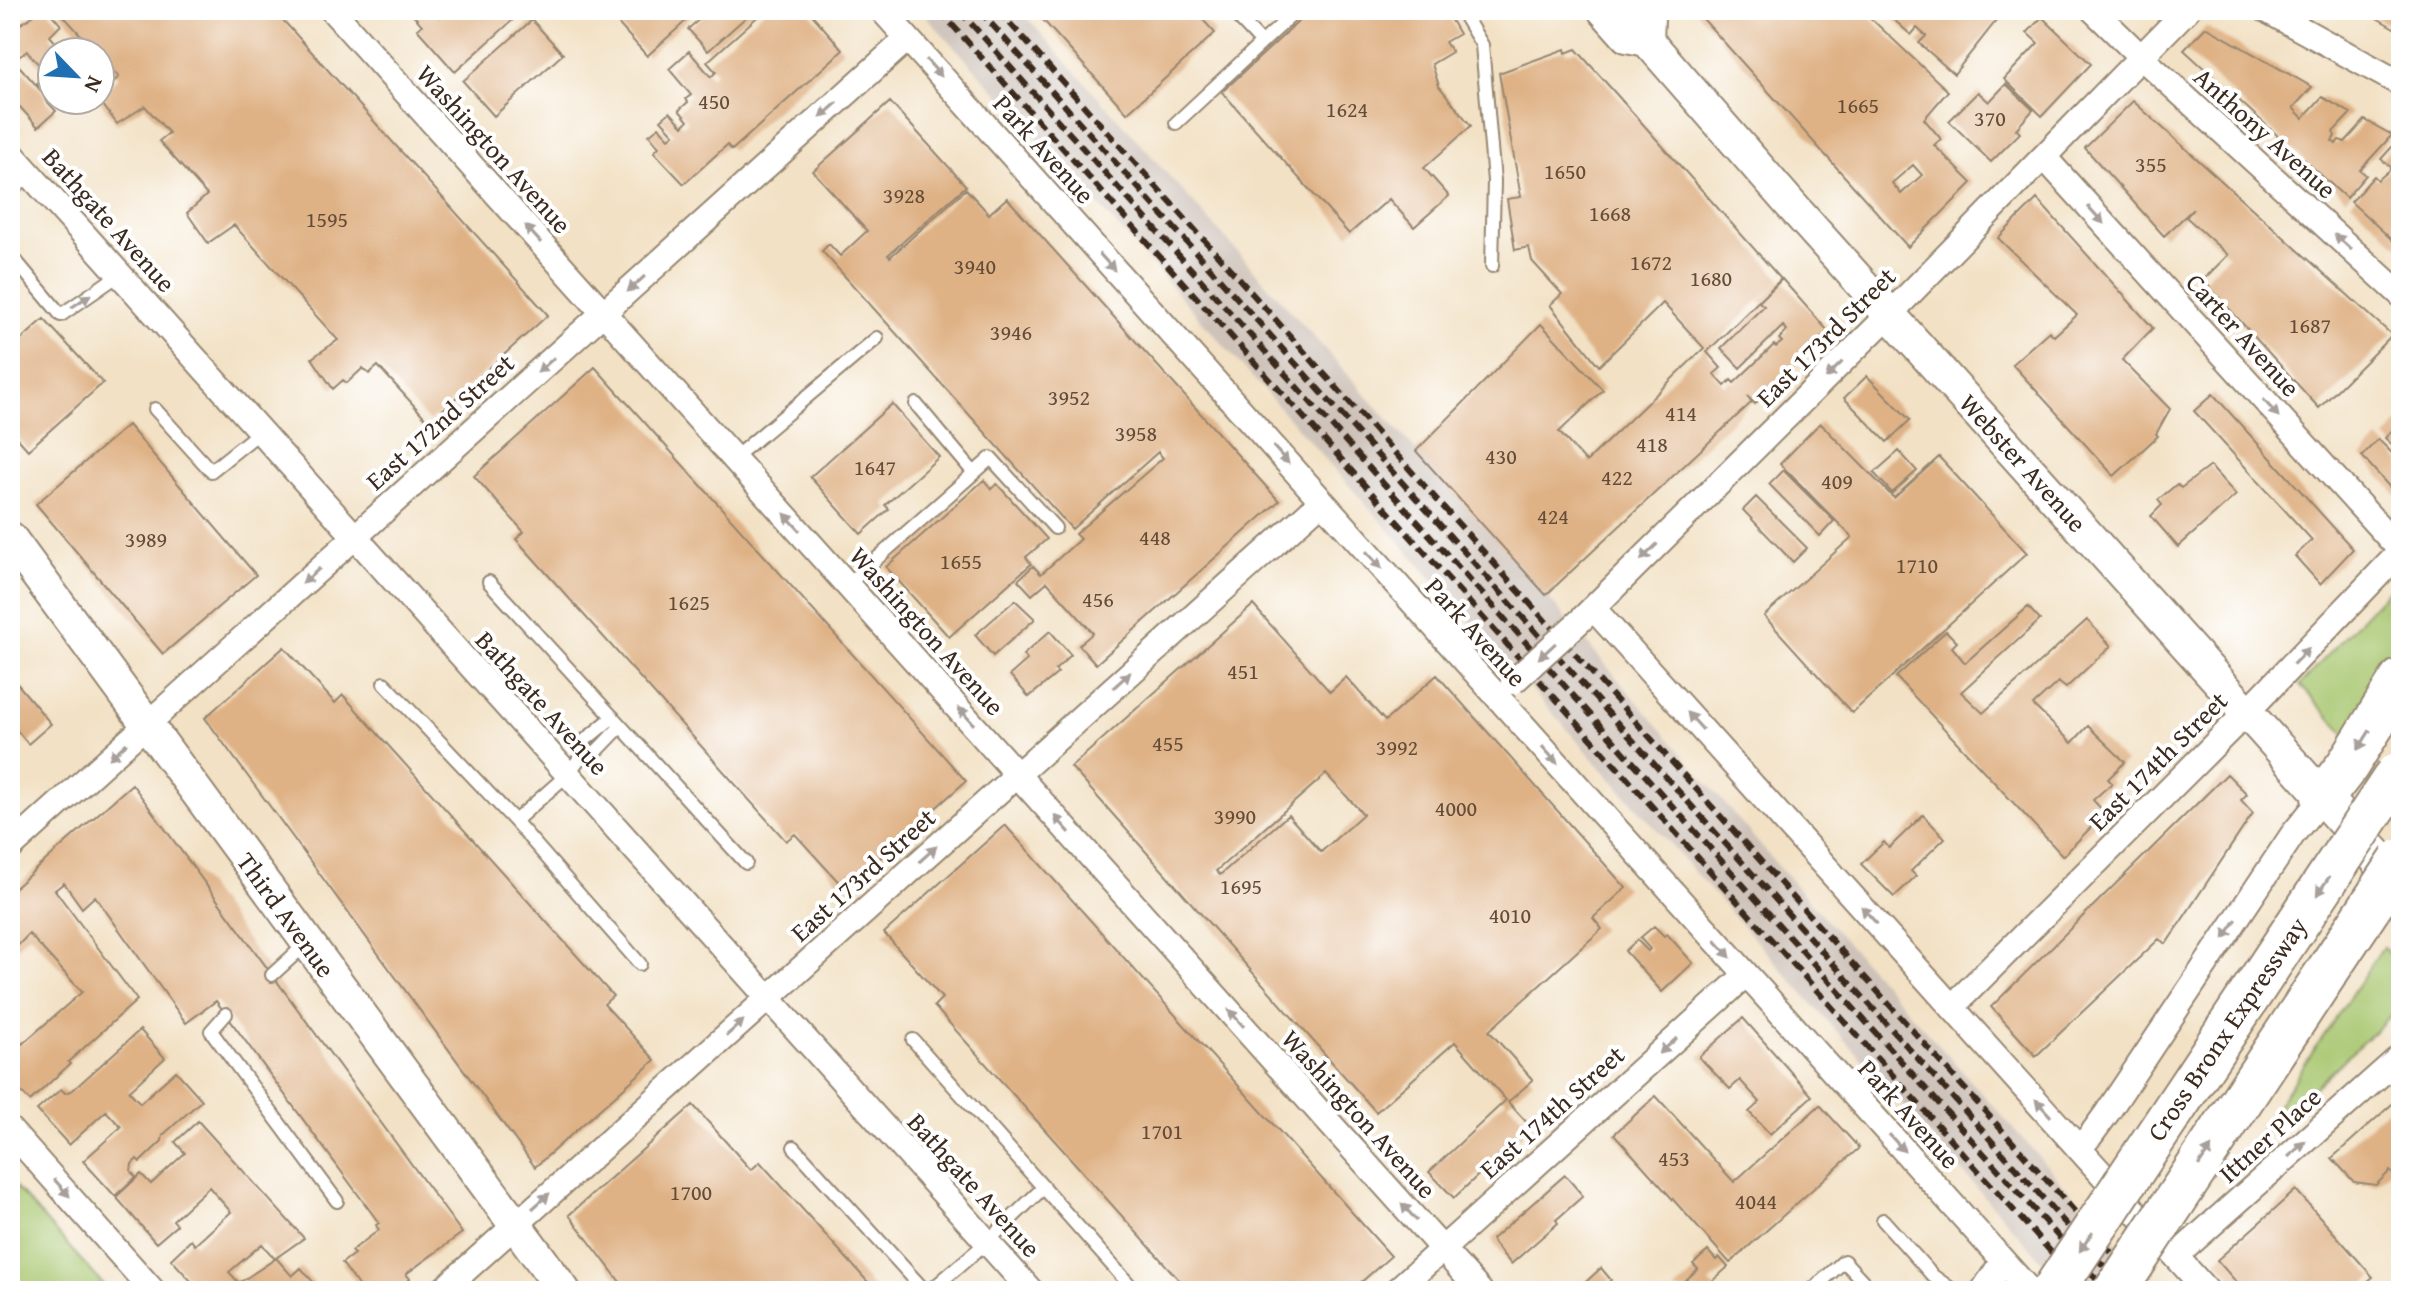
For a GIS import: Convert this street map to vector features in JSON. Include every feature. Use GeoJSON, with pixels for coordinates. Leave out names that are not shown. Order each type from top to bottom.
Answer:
{"type":"FeatureCollection","features":[{"type":"Feature","properties":{"kind":"highway"},"geometry":{"type":"LineString","coordinates":[[2323,797],[2347,766],[2401,680]]}},
{"type":"Feature","properties":{"kind":"highway","name":"Cross Bronx Expressway"},"geometry":{"type":"LineString","coordinates":[[2053,1291],[2399,771]]}},
{"type":"Feature","properties":{"kind":"highway","name":"Cross Bronx Expressway"},"geometry":{"type":"LineString","coordinates":[[2115,1291],[2401,860]]}},
{"type":"Feature","properties":{"kind":"main road","name":"Webster Avenue"},"geometry":{"type":"LineString","coordinates":[[1604,10],[1627,36],[1644,25],[1889,315],[2401,884]]}},
{"type":"Feature","properties":{"kind":"main road","name":"Third Avenue"},"geometry":{"type":"LineString","coordinates":[[10,538],[564,1291]]}},
{"type":"Feature","properties":{"kind":"street","name":"Washington Avenue"},"geometry":{"type":"LineString","coordinates":[[332,10],[1480,1291]]}},
{"type":"Feature","properties":{"kind":"street","name":"Park Avenue"},"geometry":{"type":"LineString","coordinates":[[882,10],[1322,501],[1506,690],[1746,975],[2030,1291]]}},
{"type":"Feature","properties":{"kind":"street","name":"Anthony Avenue"},"geometry":{"type":"LineString","coordinates":[[2093,10],[2401,295]]}},
{"type":"Feature","properties":{"kind":"street","name":"East 173rd Street"},"geometry":{"type":"LineString","coordinates":[[1506,690],[1889,315],[2187,10]]}},
{"type":"Feature","properties":{"kind":"street"},"geometry":{"type":"LineString","coordinates":[[2266,10],[2401,84]]}},
{"type":"Feature","properties":{"kind":"street","name":"East 172nd Street"},"geometry":{"type":"LineString","coordinates":[[10,848],[907,39]]}},
{"type":"Feature","properties":{"kind":"street","name":"Bathgate Avenue"},"geometry":{"type":"LineString","coordinates":[[10,152],[355,536],[575,765],[768,998],[1031,1291]]}},
{"type":"Feature","properties":{"kind":"street","name":"Carter Avenue"},"geometry":{"type":"LineString","coordinates":[[2044,157],[2401,551]]}},
{"type":"Feature","properties":{"kind":"street","name":"East 173rd Street"},"geometry":{"type":"LineString","coordinates":[[442,1291],[1322,501]]}},
{"type":"Feature","properties":{"kind":"street","name":"East 174th Street"},"geometry":{"type":"LineString","coordinates":[[1952,1007],[2247,712],[2401,551]]}},
{"type":"Feature","properties":{"kind":"street"},"geometry":{"type":"LineString","coordinates":[[1587,614],[1952,1007],[2207,1291]]}},
{"type":"Feature","properties":{"kind":"street"},"geometry":{"type":"LineString","coordinates":[[2079,1148],[2107,1113],[2293,834],[2323,797]]}},
{"type":"Feature","properties":{"kind":"street","name":"East 174th Street"},"geometry":{"type":"LineString","coordinates":[[1396,1291],[1746,975]]}},
{"type":"Feature","properties":{"kind":"street","name":"Ittner Place"},"geometry":{"type":"LineString","coordinates":[[2176,1256],[2401,1056]]}},
{"type":"Feature","properties":{"kind":"street"},"geometry":{"type":"LineString","coordinates":[[10,1130],[153,1291]]}},
{"type":"Feature","properties":{"kind":"street"},"geometry":{"type":"LineString","coordinates":[[1983,1291],[2003,1261]]}},
{"type":"Feature","properties":{"kind":"lane"},"geometry":{"type":"LineString","coordinates":[[1231,10],[1262,43]]}},
{"type":"Feature","properties":{"kind":"lane"},"geometry":{"type":"LineString","coordinates":[[1176,123],[1297,10]]}},
{"type":"Feature","properties":{"kind":"lane"},"geometry":{"type":"LineString","coordinates":[[1461,10],[1482,45],[1494,181],[1492,266]]}},
{"type":"Feature","properties":{"kind":"lane"},"geometry":{"type":"LineString","coordinates":[[10,190],[31,175]]}},
{"type":"Feature","properties":{"kind":"lane"},"geometry":{"type":"LineString","coordinates":[[10,254],[61,315],[120,274]]}},
{"type":"Feature","properties":{"kind":"lane"},"geometry":{"type":"LineString","coordinates":[[734,458],[877,338]]}},
{"type":"Feature","properties":{"kind":"lane"},"geometry":{"type":"LineString","coordinates":[[916,404],[974,473]]}},
{"type":"Feature","properties":{"kind":"lane"},"geometry":{"type":"LineString","coordinates":[[155,409],[211,471],[261,431]]}},
{"type":"Feature","properties":{"kind":"lane"},"geometry":{"type":"LineString","coordinates":[[847,585],[991,458],[1055,528]]}},
{"type":"Feature","properties":{"kind":"lane"},"geometry":{"type":"LineString","coordinates":[[489,582],[746,863]]}},
{"type":"Feature","properties":{"kind":"lane"},"geometry":{"type":"LineString","coordinates":[[384,683],[515,821],[640,964]]}},
{"type":"Feature","properties":{"kind":"lane"},"geometry":{"type":"LineString","coordinates":[[515,821],[575,765],[583,742],[617,722]]}},
{"type":"Feature","properties":{"kind":"lane"},"geometry":{"type":"LineString","coordinates":[[272,975],[307,943]]}},
{"type":"Feature","properties":{"kind":"lane"},"geometry":{"type":"LineString","coordinates":[[226,1014],[211,1031],[337,1201]]}},
{"type":"Feature","properties":{"kind":"lane"},"geometry":{"type":"LineString","coordinates":[[913,1040],[1135,1291]]}},
{"type":"Feature","properties":{"kind":"lane"},"geometry":{"type":"LineString","coordinates":[[794,1147],[928,1291],[987,1242],[1044,1187]]}},
{"type":"Feature","properties":{"kind":"lane"},"geometry":{"type":"LineString","coordinates":[[1883,1220],[1933,1276],[1954,1291]]}},
{"type":"Feature","properties":{"kind":"lane"},"geometry":{"type":"LineString","coordinates":[[1811,1291],[1844,1261],[1872,1291]]}},
{"type":"Feature","properties":{"kind":"shaded area"},"geometry":{"type":"Polygon","coordinates":[[[920,10],[1020,10],[1546,595],[1779,867],[2159,1291],[2069,1291],[1017,114],[920,10]]]}},
{"type":"Feature","properties":{"kind":"green space"},"geometry":{"type":"Polygon","coordinates":[[[2401,576],[2401,649],[2346,735],[2300,685],[2401,576]]]}},
{"type":"Feature","properties":{"kind":"green space"},"geometry":{"type":"Polygon","coordinates":[[[2383,947],[2401,968],[2401,1006],[2247,1151],[2383,947]]]}},
{"type":"Feature","properties":{"kind":"green space"},"geometry":{"type":"Polygon","coordinates":[[[10,1181],[109,1291],[10,1291],[10,1181]]]}},
{"type":"Feature","properties":{"kind":"building"},"geometry":{"type":"Polygon","coordinates":[[[42,10],[48,10],[61,25],[50,36],[36,36],[36,61],[27,51],[16,59],[10,53],[10,31],[42,10]]]}},
{"type":"Feature","properties":{"kind":"building"},"geometry":{"type":"Polygon","coordinates":[[[274,10],[548,315],[429,422],[378,366],[369,374],[363,368],[347,383],[343,380],[333,389],[312,358],[338,340],[234,225],[208,243],[187,213],[207,195],[159,141],[169,133],[145,106],[117,124],[111,116],[116,116],[116,80],[119,77],[116,74],[116,36],[82,36],[60,12],[274,10]]]}},
{"type":"Feature","properties":{"kind":"building"},"geometry":{"type":"Polygon","coordinates":[[[409,10],[439,10],[436,13],[439,17],[447,10],[524,10],[455,72],[417,29],[422,25],[409,10]]]}},
{"type":"Feature","properties":{"kind":"building"},"geometry":{"type":"Polygon","coordinates":[[[606,10],[698,10],[647,56],[606,10]]]}},
{"type":"Feature","properties":{"kind":"building"},"geometry":{"type":"Polygon","coordinates":[[[710,10],[754,10],[708,51],[688,29],[710,10]]]}},
{"type":"Feature","properties":{"kind":"building"},"geometry":{"type":"Polygon","coordinates":[[[765,10],[808,10],[843,50],[732,150],[727,145],[684,184],[654,152],[659,147],[649,135],[659,127],[669,138],[674,134],[661,120],[670,112],[683,126],[688,121],[679,110],[691,95],[669,69],[689,51],[711,77],[716,72],[707,62],[765,10]]]}},
{"type":"Feature","properties":{"kind":"building"},"geometry":{"type":"Polygon","coordinates":[[[1034,10],[1194,10],[1215,33],[1127,113],[1034,10]]]}},
{"type":"Feature","properties":{"kind":"building"},"geometry":{"type":"Polygon","coordinates":[[[1311,10],[1445,10],[1459,34],[1445,42],[1452,52],[1432,64],[1439,86],[1471,126],[1424,168],[1449,196],[1414,227],[1389,199],[1349,234],[1222,92],[1311,10]]]}},
{"type":"Feature","properties":{"kind":"building"},"geometry":{"type":"Polygon","coordinates":[[[1695,10],[1857,10],[1862,15],[1864,12],[1948,91],[1924,119],[1941,139],[1934,145],[1972,183],[1908,247],[1695,10]],[[1913,165],[1892,183],[1901,194],[1922,175],[1913,165]]]}},
{"type":"Feature","properties":{"kind":"building"},"geometry":{"type":"Polygon","coordinates":[[[1883,10],[1943,10],[1954,20],[1962,10],[2014,10],[2005,20],[2000,16],[1954,74],[1919,43],[1926,36],[1917,28],[1911,35],[1883,10]]]}},
{"type":"Feature","properties":{"kind":"building"},"geometry":{"type":"Polygon","coordinates":[[[2379,10],[2401,10],[2401,32],[2375,17],[2379,10]]]}},
{"type":"Feature","properties":{"kind":"building"},"geometry":{"type":"Polygon","coordinates":[[[2042,17],[2091,64],[2042,116],[2004,79],[2038,43],[2027,33],[2042,17]]]}},
{"type":"Feature","properties":{"kind":"building"},"geometry":{"type":"Polygon","coordinates":[[[532,20],[563,54],[494,116],[463,81],[532,20]]]}},
{"type":"Feature","properties":{"kind":"building"},"geometry":{"type":"Polygon","coordinates":[[[2206,27],[2312,87],[2293,108],[2303,118],[2322,97],[2351,113],[2333,132],[2335,136],[2332,141],[2336,144],[2339,140],[2345,142],[2365,120],[2392,135],[2360,170],[2366,175],[2346,198],[2184,50],[2206,27]]]}},
{"type":"Feature","properties":{"kind":"building"},"geometry":{"type":"Polygon","coordinates":[[[1565,49],[1566,53],[1576,49],[1781,279],[1707,352],[1721,368],[1714,374],[1725,386],[1731,380],[1734,383],[1774,345],[1776,347],[1782,342],[1779,339],[1787,330],[1783,326],[1740,368],[1721,348],[1764,306],[1759,302],[1782,279],[1828,331],[1755,404],[1747,396],[1752,402],[1546,595],[1416,451],[1541,324],[1603,390],[1559,432],[1586,462],[1704,348],[1663,303],[1599,366],[1550,305],[1562,294],[1532,261],[1529,247],[1515,250],[1507,199],[1521,197],[1499,73],[1565,49]]]}},
{"type":"Feature","properties":{"kind":"building"},"geometry":{"type":"Polygon","coordinates":[[[10,67],[14,72],[20,67],[36,85],[36,116],[50,116],[38,127],[10,96],[10,67]]]}},
{"type":"Feature","properties":{"kind":"building"},"geometry":{"type":"Polygon","coordinates":[[[2006,84],[2033,110],[2016,129],[2020,133],[1991,162],[1949,121],[1978,92],[1989,102],[2006,84]]]}},
{"type":"Feature","properties":{"kind":"building"},"geometry":{"type":"Polygon","coordinates":[[[2133,101],[2392,335],[2319,408],[2203,280],[2228,255],[2186,217],[2193,209],[2164,236],[2085,148],[2133,101]]]}},
{"type":"Feature","properties":{"kind":"building"},"geometry":{"type":"Polygon","coordinates":[[[890,102],[966,186],[888,255],[890,257],[966,189],[989,214],[1007,198],[1279,501],[1096,664],[1079,645],[1093,633],[1047,582],[1032,595],[1018,580],[1033,566],[1041,574],[1080,539],[1075,534],[1163,458],[1158,452],[1072,529],[822,251],[829,244],[840,256],[867,231],[813,171],[890,102]]]}},
{"type":"Feature","properties":{"kind":"building"},"geometry":{"type":"Polygon","coordinates":[[[2401,137],[2401,248],[2351,202],[2374,176],[2378,180],[2392,168],[2381,159],[2401,137]]]}},
{"type":"Feature","properties":{"kind":"building"},"geometry":{"type":"Polygon","coordinates":[[[2037,199],[2153,328],[2122,360],[2170,409],[2156,434],[2158,436],[2114,476],[2012,364],[2049,331],[2054,336],[2077,315],[1998,238],[2037,199]]]}},
{"type":"Feature","properties":{"kind":"building"},"geometry":{"type":"Polygon","coordinates":[[[44,319],[103,383],[28,450],[10,433],[10,350],[44,319]]]}},
{"type":"Feature","properties":{"kind":"building"},"geometry":{"type":"Polygon","coordinates":[[[595,367],[966,781],[845,889],[795,834],[786,841],[516,539],[524,532],[474,476],[595,367]]]}},
{"type":"Feature","properties":{"kind":"building"},"geometry":{"type":"Polygon","coordinates":[[[1867,376],[1910,420],[1887,442],[1844,398],[1867,376]]]}},
{"type":"Feature","properties":{"kind":"building"},"geometry":{"type":"Polygon","coordinates":[[[2213,394],[2353,549],[2320,584],[2295,556],[2312,540],[2194,411],[2213,394]]]}},
{"type":"Feature","properties":{"kind":"building"},"geometry":{"type":"Polygon","coordinates":[[[892,404],[939,457],[885,505],[889,509],[861,534],[810,477],[892,404]]]}},
{"type":"Feature","properties":{"kind":"building"},"geometry":{"type":"Polygon","coordinates":[[[2401,421],[2401,453],[2385,438],[2401,421]]]}},
{"type":"Feature","properties":{"kind":"building"},"geometry":{"type":"Polygon","coordinates":[[[1820,423],[1894,498],[1939,457],[2027,553],[1852,713],[1764,616],[1852,537],[1780,464],[1820,423]]]}},
{"type":"Feature","properties":{"kind":"building"},"geometry":{"type":"Polygon","coordinates":[[[128,425],[256,575],[163,654],[36,504],[128,425]]]}},
{"type":"Feature","properties":{"kind":"building"},"geometry":{"type":"Polygon","coordinates":[[[2378,439],[2401,462],[2401,500],[2362,456],[2378,439]]]}},
{"type":"Feature","properties":{"kind":"building"},"geometry":{"type":"Polygon","coordinates":[[[1899,451],[1917,471],[1892,493],[1874,473],[1899,451]]]}},
{"type":"Feature","properties":{"kind":"building"},"geometry":{"type":"Polygon","coordinates":[[[2210,466],[2236,495],[2178,547],[2151,516],[2162,505],[2158,500],[2177,484],[2181,488],[2210,466]]]}},
{"type":"Feature","properties":{"kind":"building"},"geometry":{"type":"Polygon","coordinates":[[[1783,470],[1834,521],[1820,536],[1769,484],[1783,470]]]}},
{"type":"Feature","properties":{"kind":"building"},"geometry":{"type":"Polygon","coordinates":[[[984,480],[991,489],[997,484],[1047,539],[1026,557],[1031,564],[949,637],[886,567],[984,480]]]}},
{"type":"Feature","properties":{"kind":"building"},"geometry":{"type":"Polygon","coordinates":[[[1756,497],[1807,548],[1793,562],[1743,510],[1756,497]]]}},
{"type":"Feature","properties":{"kind":"building"},"geometry":{"type":"Polygon","coordinates":[[[1015,600],[1035,619],[993,656],[975,635],[1015,600]]]}},
{"type":"Feature","properties":{"kind":"building"},"geometry":{"type":"Polygon","coordinates":[[[1253,605],[1330,692],[1346,677],[1385,721],[1437,675],[1626,888],[1593,918],[1602,929],[1489,1031],[1533,1080],[1508,1102],[1530,1126],[1454,1198],[1429,1172],[1506,1100],[1455,1042],[1376,1112],[1071,767],[1253,605]],[[1326,774],[1216,871],[1220,875],[1288,815],[1321,852],[1363,814],[1326,774]]]}},
{"type":"Feature","properties":{"kind":"building"},"geometry":{"type":"Polygon","coordinates":[[[2028,607],[2040,620],[1961,692],[1983,713],[2087,620],[2111,646],[2066,688],[2058,682],[2033,705],[2072,743],[2088,726],[2125,762],[2108,779],[2112,783],[2093,800],[2105,813],[2063,856],[1896,677],[1946,631],[1957,642],[1952,647],[1965,663],[2028,607]]]}},
{"type":"Feature","properties":{"kind":"building"},"geometry":{"type":"Polygon","coordinates":[[[1050,631],[1071,655],[1055,670],[1058,673],[1029,697],[1010,675],[1027,660],[1023,655],[1050,631]]]}},
{"type":"Feature","properties":{"kind":"building"},"geometry":{"type":"Polygon","coordinates":[[[284,647],[335,703],[343,695],[613,996],[604,1004],[655,1060],[535,1167],[205,718],[284,647]]]}},
{"type":"Feature","properties":{"kind":"building"},"geometry":{"type":"Polygon","coordinates":[[[10,675],[51,724],[28,744],[13,725],[10,727],[10,675]]]}},
{"type":"Feature","properties":{"kind":"building"},"geometry":{"type":"Polygon","coordinates":[[[2227,774],[2247,794],[2241,800],[2253,813],[2166,944],[2159,939],[2036,1056],[1991,1007],[2227,774]]]}},
{"type":"Feature","properties":{"kind":"building"},"geometry":{"type":"Polygon","coordinates":[[[132,784],[462,1233],[406,1274],[410,1279],[397,1291],[362,1291],[342,1263],[354,1254],[351,1251],[379,1230],[376,1225],[379,1223],[216,1001],[186,1023],[95,896],[82,908],[64,883],[55,890],[137,1000],[30,1101],[10,1080],[10,1031],[22,1044],[82,992],[29,934],[10,954],[10,892],[132,784]]]}},
{"type":"Feature","properties":{"kind":"building"},"geometry":{"type":"Polygon","coordinates":[[[1923,815],[1945,838],[1911,871],[1916,876],[1894,897],[1861,864],[1884,842],[1889,848],[1923,815]]]}},
{"type":"Feature","properties":{"kind":"building"},"geometry":{"type":"Polygon","coordinates":[[[1005,825],[1391,1256],[1351,1291],[1189,1291],[934,1006],[942,998],[884,933],[1005,825]]]}},
{"type":"Feature","properties":{"kind":"building"},"geometry":{"type":"Polygon","coordinates":[[[1654,926],[1664,936],[1667,934],[1693,963],[1662,992],[1625,951],[1637,940],[1648,951],[1650,949],[1640,938],[1654,926]]]}},
{"type":"Feature","properties":{"kind":"building"},"geometry":{"type":"Polygon","coordinates":[[[1743,1018],[1812,1096],[1770,1134],[1749,1112],[1760,1102],[1740,1080],[1730,1089],[1699,1057],[1743,1018]]]}},
{"type":"Feature","properties":{"kind":"building"},"geometry":{"type":"Polygon","coordinates":[[[140,1030],[165,1058],[129,1091],[140,1103],[176,1071],[202,1100],[163,1135],[162,1141],[140,1162],[137,1159],[132,1164],[131,1172],[136,1177],[115,1196],[83,1161],[121,1127],[106,1111],[69,1145],[37,1110],[61,1089],[65,1093],[73,1090],[140,1030]]]}},
{"type":"Feature","properties":{"kind":"building"},"geometry":{"type":"Polygon","coordinates":[[[1656,1096],[1734,1182],[1820,1105],[1859,1148],[1730,1263],[1614,1134],[1656,1096]]]}},
{"type":"Feature","properties":{"kind":"building"},"geometry":{"type":"Polygon","coordinates":[[[2401,1096],[2401,1183],[2390,1171],[2376,1185],[2354,1182],[2332,1158],[2401,1096]]]}},
{"type":"Feature","properties":{"kind":"building"},"geometry":{"type":"Polygon","coordinates":[[[693,1105],[751,1170],[760,1162],[876,1291],[627,1291],[569,1215],[693,1105]]]}},
{"type":"Feature","properties":{"kind":"building"},"geometry":{"type":"Polygon","coordinates":[[[198,1121],[304,1238],[276,1258],[292,1276],[301,1268],[321,1291],[200,1291],[171,1259],[191,1240],[195,1245],[231,1212],[209,1187],[173,1220],[177,1225],[156,1243],[116,1197],[141,1174],[151,1184],[185,1153],[175,1142],[198,1121]],[[262,1244],[229,1272],[239,1283],[275,1259],[262,1244]]]}},
{"type":"Feature","properties":{"kind":"building"},"geometry":{"type":"Polygon","coordinates":[[[1565,1175],[1583,1196],[1556,1220],[1558,1223],[1511,1264],[1492,1239],[1565,1175]]]}},
{"type":"Feature","properties":{"kind":"building"},"geometry":{"type":"Polygon","coordinates":[[[2296,1190],[2373,1277],[2356,1291],[2244,1291],[2217,1260],[2296,1190]]]}},
{"type":"Feature","properties":{"kind":"building"},"geometry":{"type":"Polygon","coordinates":[[[1708,1251],[1728,1267],[1710,1283],[1717,1291],[1674,1291],[1698,1269],[1693,1264],[1708,1251]]]}},
{"type":"Feature","properties":{"kind":"building"},"geometry":{"type":"Polygon","coordinates":[[[1601,1268],[1611,1280],[1599,1291],[1576,1291],[1601,1268]]]}},
{"type":"Feature","properties":{"kind":"railway"},"geometry":{"type":"LineString","coordinates":[[939,10],[2086,1291]]}},
{"type":"Feature","properties":{"kind":"railway"},"geometry":{"type":"LineString","coordinates":[[959,10],[2107,1291]]}},
{"type":"Feature","properties":{"kind":"railway"},"geometry":{"type":"LineString","coordinates":[[979,10],[2126,1291]]}},
{"type":"Feature","properties":{"kind":"railway"},"geometry":{"type":"LineString","coordinates":[[998,10],[2146,1291]]}}]}
